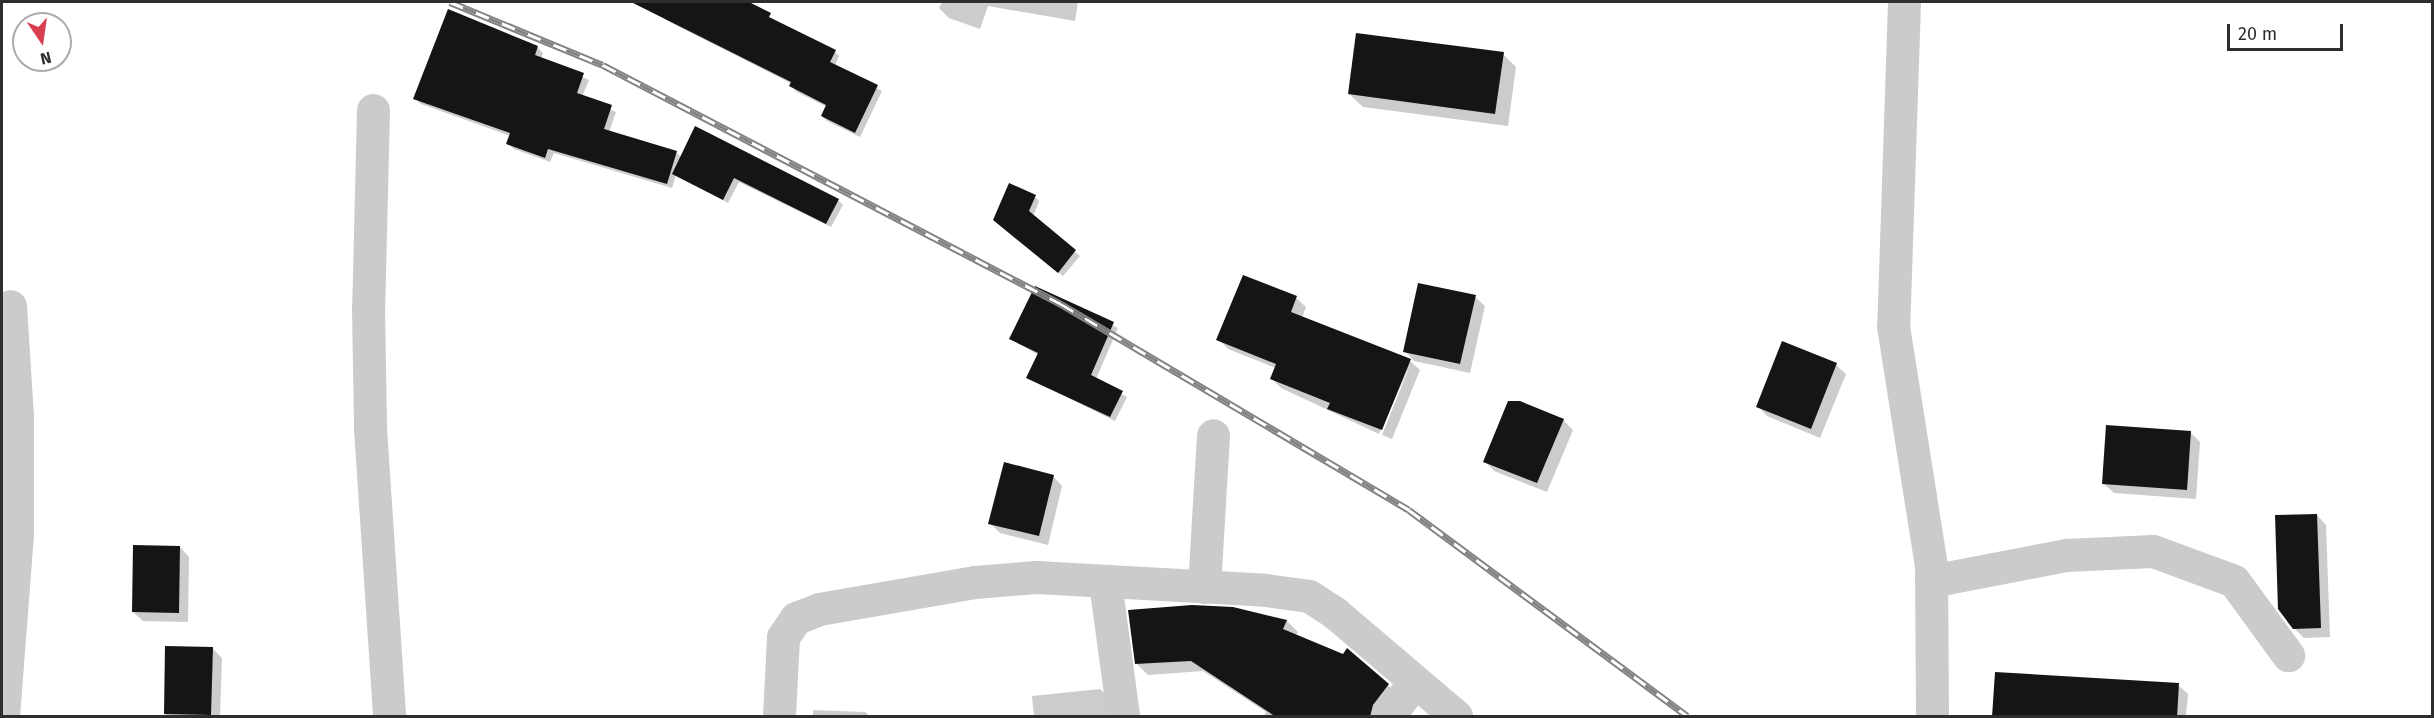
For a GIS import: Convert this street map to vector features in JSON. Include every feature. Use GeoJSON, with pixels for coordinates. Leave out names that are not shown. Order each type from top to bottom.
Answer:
{"type":"FeatureCollection","features":[{"type":"Feature","properties":{"kind":"street"},"geometry":{"type":"LineString","coordinates":[[1904,2],[1893,326],[1931,581],[1932,717]]}},
{"type":"Feature","properties":{"kind":"street"},"geometry":{"type":"LineString","coordinates":[[373,110],[368,308],[370,428],[389,717]]}},
{"type":"Feature","properties":{"kind":"street"},"geometry":{"type":"LineString","coordinates":[[3,717],[17,535],[10,306]]}},
{"type":"Feature","properties":{"kind":"street"},"geometry":{"type":"LineString","coordinates":[[1204,587],[1214,435]]}},
{"type":"Feature","properties":{"kind":"street"},"geometry":{"type":"LineString","coordinates":[[1931,581],[2066,555],[2153,551],[2234,581],[2289,655]]}},
{"type":"Feature","properties":{"kind":"street"},"geometry":{"type":"LineString","coordinates":[[780,717],[783,637],[796,618],[819,609],[998,580],[1036,577],[1309,596],[1335,613],[1456,717]]}},
{"type":"Feature","properties":{"kind":"street"},"geometry":{"type":"LineString","coordinates":[[1105,582],[1123,717]]}},
{"type":"Feature","properties":{"kind":"street"},"geometry":{"type":"LineString","coordinates":[[1388,717],[1414,682]]}},
{"type":"Feature","properties":{"kind":"building"},"geometry":{"type":"Polygon","coordinates":[[[631,2],[749,2],[771,13],[769,17],[836,50],[830,62],[878,85],[855,133],[821,116],[826,105],[789,86],[791,82],[631,2]]]}},
{"type":"Feature","properties":{"kind":"building"},"geometry":{"type":"Polygon","coordinates":[[[448,9],[538,46],[535,55],[584,73],[577,93],[612,105],[604,129],[677,151],[667,184],[548,149],[545,158],[506,144],[510,133],[413,99],[448,9]]]}},
{"type":"Feature","properties":{"kind":"building"},"geometry":{"type":"Polygon","coordinates":[[[1356,33],[1504,52],[1495,114],[1348,94],[1356,33]]]}},
{"type":"Feature","properties":{"kind":"building"},"geometry":{"type":"Polygon","coordinates":[[[695,126],[839,199],[826,224],[734,178],[723,200],[672,174],[695,126]]]}},
{"type":"Feature","properties":{"kind":"building"},"geometry":{"type":"Polygon","coordinates":[[[1009,183],[1036,195],[1029,211],[1076,250],[1058,273],[993,220],[1009,183]]]}},
{"type":"Feature","properties":{"kind":"building"},"geometry":{"type":"Polygon","coordinates":[[[1243,275],[1297,296],[1291,312],[1411,359],[1382,430],[1327,409],[1330,403],[1270,379],[1276,364],[1216,340],[1243,275]]]}},
{"type":"Feature","properties":{"kind":"building"},"geometry":{"type":"Polygon","coordinates":[[[1418,283],[1476,295],[1460,364],[1403,352],[1418,283]]]}},
{"type":"Feature","properties":{"kind":"building"},"geometry":{"type":"Polygon","coordinates":[[[1035,286],[1114,322],[1091,375],[1123,391],[1110,417],[1026,378],[1038,353],[1009,339],[1035,286]]]}},
{"type":"Feature","properties":{"kind":"building"},"geometry":{"type":"Polygon","coordinates":[[[1782,341],[1837,363],[1811,429],[1756,407],[1782,341]]]}},
{"type":"Feature","properties":{"kind":"building"},"geometry":{"type":"Polygon","coordinates":[[[1508,401],[1520,401],[1564,419],[1537,483],[1483,462],[1508,401]]]}},
{"type":"Feature","properties":{"kind":"building"},"geometry":{"type":"Polygon","coordinates":[[[2106,425],[2191,431],[2187,490],[2102,484],[2106,425]]]}},
{"type":"Feature","properties":{"kind":"building"},"geometry":{"type":"Polygon","coordinates":[[[1004,462],[1054,475],[1039,536],[988,524],[1004,462]]]}},
{"type":"Feature","properties":{"kind":"building"},"geometry":{"type":"Polygon","coordinates":[[[2317,514],[2321,628],[2293,629],[2278,609],[2275,515],[2317,514]]]}},
{"type":"Feature","properties":{"kind":"building"},"geometry":{"type":"Polygon","coordinates":[[[133,545],[180,546],[179,613],[132,612],[133,545]]]}},
{"type":"Feature","properties":{"kind":"building"},"geometry":{"type":"Polygon","coordinates":[[[1192,605],[1233,607],[1287,620],[1283,629],[1343,654],[1347,648],[1389,684],[1373,705],[1370,717],[1276,717],[1191,661],[1135,664],[1128,610],[1192,605]]]}},
{"type":"Feature","properties":{"kind":"building"},"geometry":{"type":"Polygon","coordinates":[[[165,646],[213,647],[211,715],[164,714],[165,646]]]}},
{"type":"Feature","properties":{"kind":"building"},"geometry":{"type":"Polygon","coordinates":[[[1995,672],[2179,683],[2177,717],[1992,717],[1995,672]]]}},
{"type":"Feature","properties":{"kind":"railway"},"geometry":{"type":"LineString","coordinates":[[450,2],[603,65],[1061,304],[1409,510],[1687,716]]}}]}
